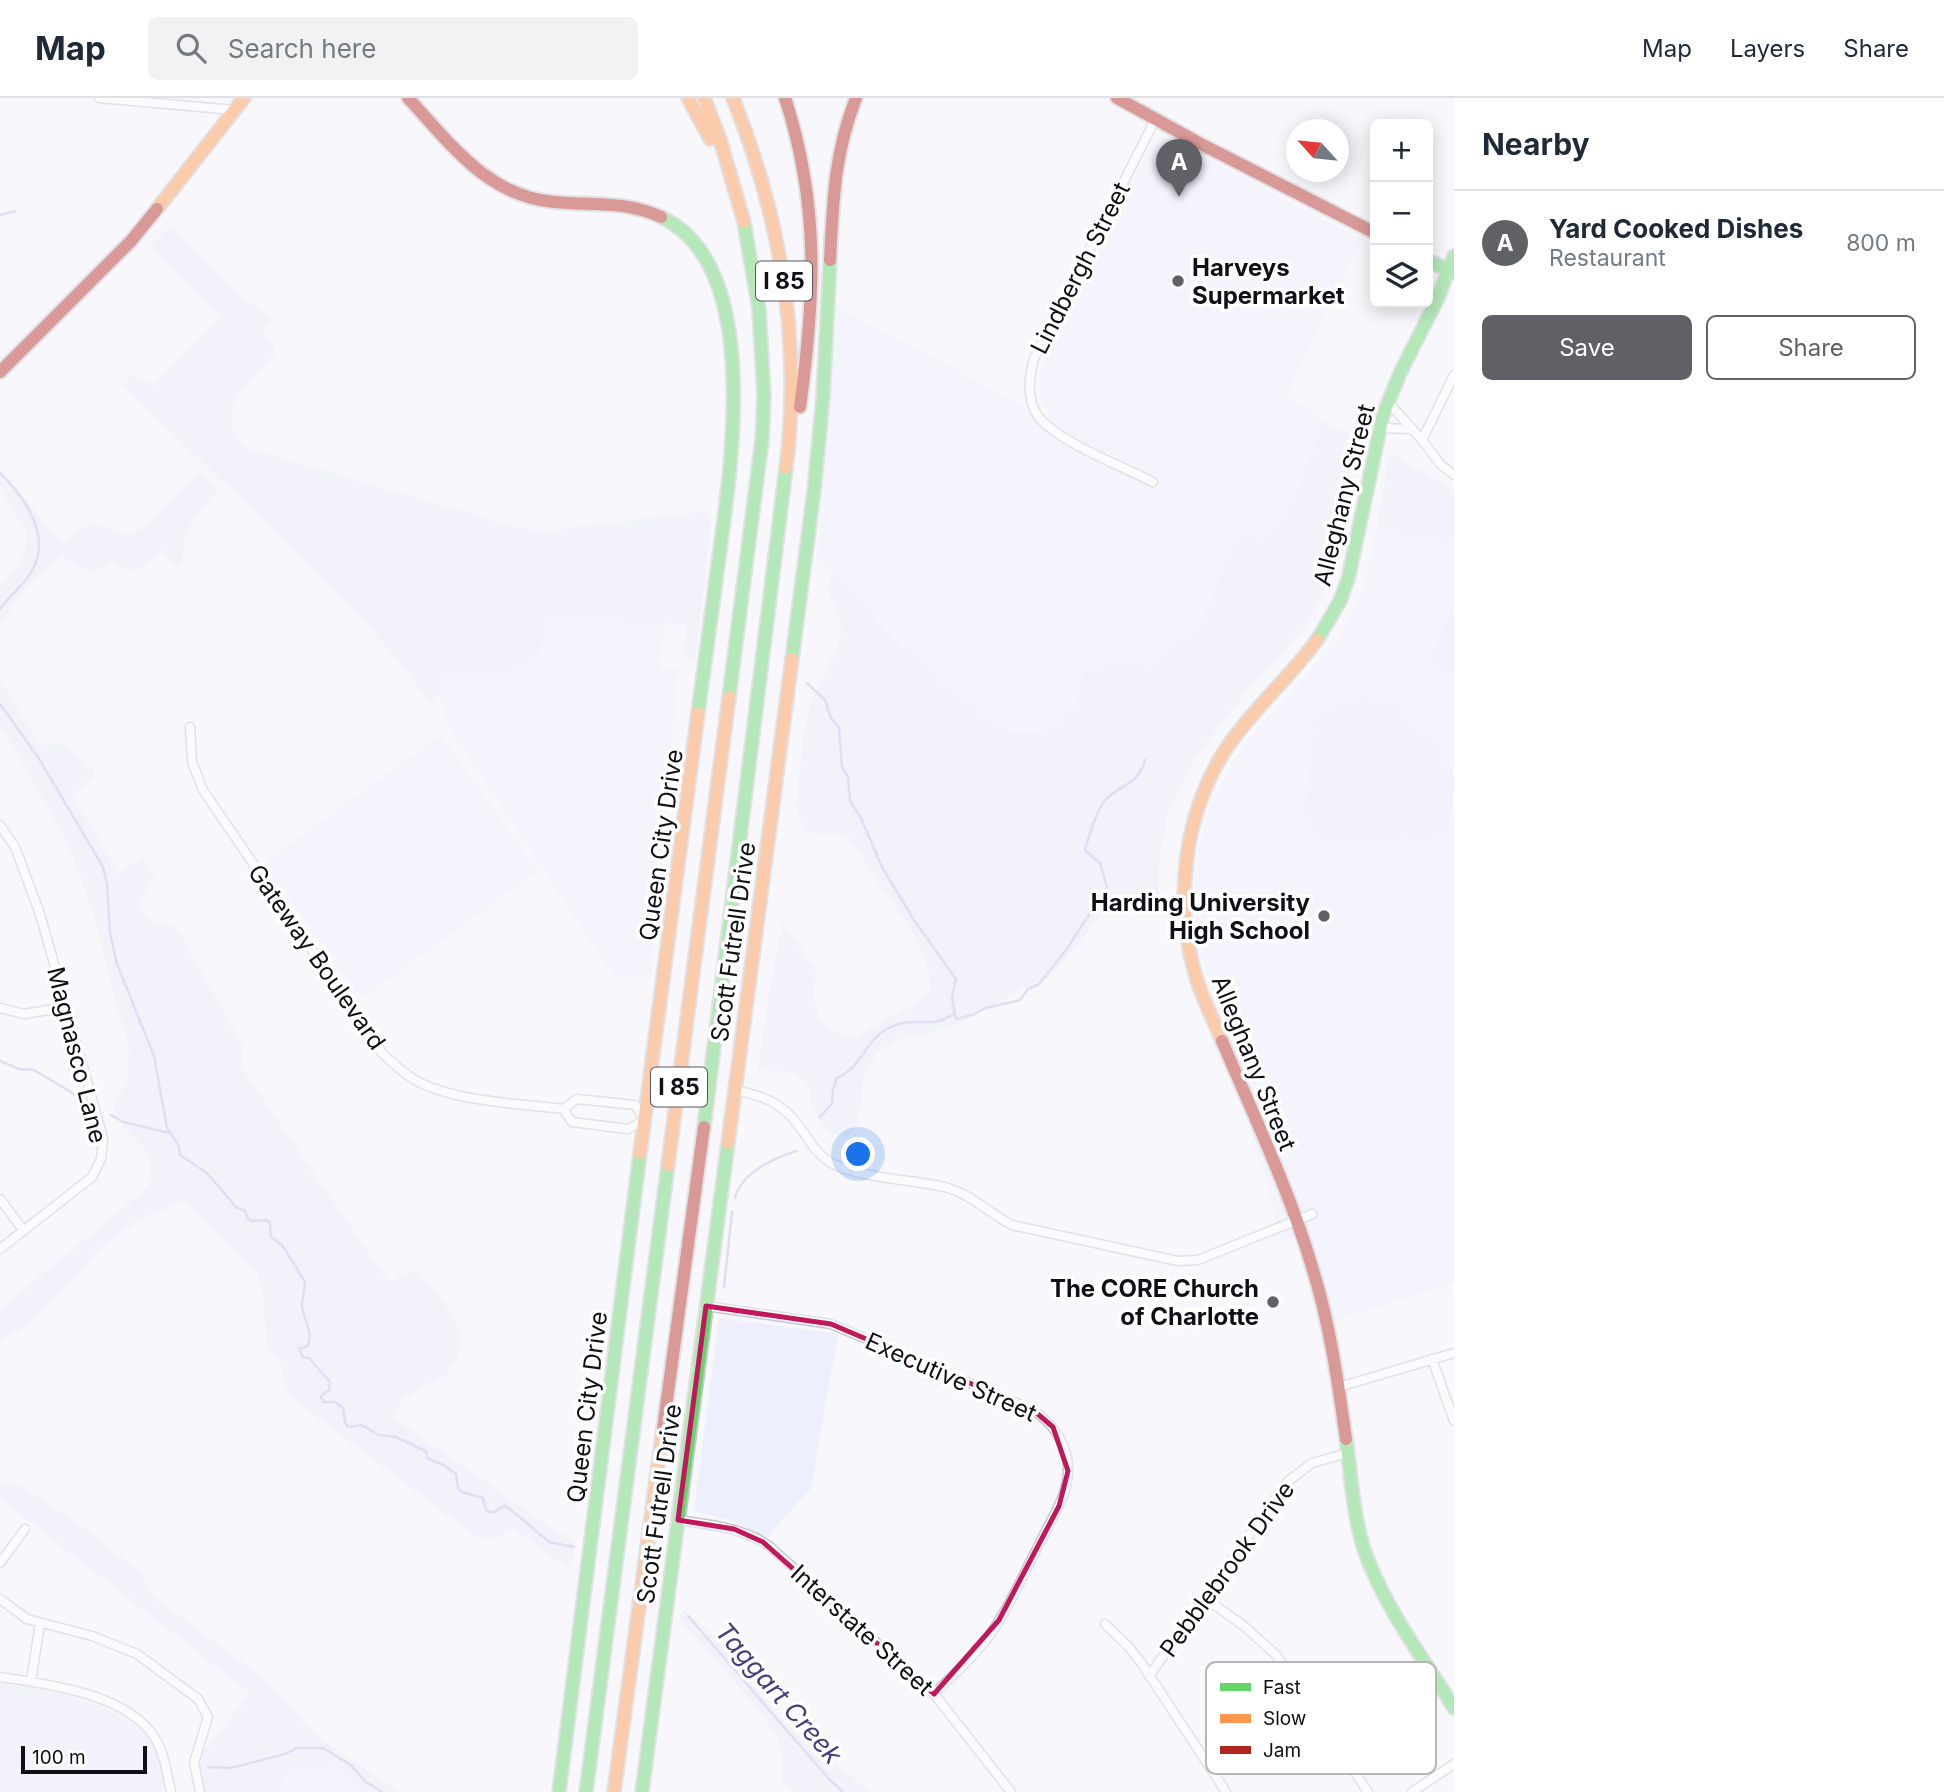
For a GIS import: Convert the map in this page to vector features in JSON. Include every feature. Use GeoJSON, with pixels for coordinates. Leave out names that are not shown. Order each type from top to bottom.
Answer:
{"type":"FeatureCollection","features":[{"type":"Feature","properties":{"kind":"main road"},"geometry":{"type":"LineString","coordinates":[[0,372],[131,241],[244,98]]}},
{"type":"Feature","properties":{"kind":"main road","name":"Queen City Drive"},"geometry":{"type":"LineString","coordinates":[[408,98],[487,178],[509,191],[541,200],[624,205],[669,220],[690,237],[708,262],[718,286],[732,357],[734,391],[729,482],[559,1792]]}},
{"type":"Feature","properties":{"kind":"main road"},"geometry":{"type":"LineString","coordinates":[[688,98],[739,197]]}},
{"type":"Feature","properties":{"kind":"main road","name":"I 85"},"geometry":{"type":"LineString","coordinates":[[586,1792],[759,469],[764,412],[762,336],[753,263],[739,197],[704,98]]}},
{"type":"Feature","properties":{"kind":"main road","name":"I 85"},"geometry":{"type":"LineString","coordinates":[[614,1792],[702,1146],[787,471],[792,383],[783,272],[762,178],[733,98]]}},
{"type":"Feature","properties":{"kind":"main road"},"geometry":{"type":"LineString","coordinates":[[785,98],[802,155],[811,238],[805,372],[787,471]]}},
{"type":"Feature","properties":{"kind":"main road","name":"Scott Futrell Drive"},"geometry":{"type":"LineString","coordinates":[[642,1792],[814,491],[823,397],[835,173],[845,126],[856,98]]}},
{"type":"Feature","properties":{"kind":"main road"},"geometry":{"type":"LineString","coordinates":[[1117,98],[1200,144],[1370,230]]}},
{"type":"Feature","properties":{"kind":"main road","name":"Alleghany Street"},"geometry":{"type":"LineString","coordinates":[[1425,1662],[1391,1608],[1369,1563],[1358,1524],[1339,1387],[1323,1302],[1297,1222],[1196,977],[1185,925],[1185,865],[1194,820],[1218,764],[1247,721],[1317,641],[1338,604],[1352,569],[1379,428],[1388,402],[1451,272],[1454,256]]}},
{"type":"Feature","properties":{"kind":"main road"},"geometry":{"type":"LineString","coordinates":[[1433,263],[1451,272]]}},
{"type":"Feature","properties":{"kind":"main road","name":"Alleghany Street"},"geometry":{"type":"LineString","coordinates":[[1436,1679],[1454,1708]]}},
{"type":"Feature","properties":{"kind":"street"},"geometry":{"type":"LineString","coordinates":[[99,98],[233,110]]}},
{"type":"Feature","properties":{"kind":"street","name":"Lindbergh Street"},"geometry":{"type":"LineString","coordinates":[[1153,482],[1057,434],[1036,413],[1029,384],[1034,359],[1156,118]]}},
{"type":"Feature","properties":{"kind":"street"},"geometry":{"type":"LineString","coordinates":[[1422,440],[1454,375]]}},
{"type":"Feature","properties":{"kind":"street"},"geometry":{"type":"LineString","coordinates":[[1388,402],[1441,466],[1454,475]]}},
{"type":"Feature","properties":{"kind":"street"},"geometry":{"type":"LineString","coordinates":[[1379,428],[1411,429]]}},
{"type":"Feature","properties":{"kind":"street","name":"Gateway Boulevard"},"geometry":{"type":"LineString","coordinates":[[190,727],[192,762],[203,790],[382,1053],[403,1072],[436,1090],[563,1109],[577,1099],[635,1105],[645,1121],[628,1129],[572,1122],[563,1109]]}},
{"type":"Feature","properties":{"kind":"street","name":"Magnasco Lane"},"geometry":{"type":"LineString","coordinates":[[0,825],[15,847],[40,914],[103,1138],[97,1169],[84,1185],[0,1250]]}},
{"type":"Feature","properties":{"kind":"street"},"geometry":{"type":"LineString","coordinates":[[0,1008],[24,1014],[67,1007]]}},
{"type":"Feature","properties":{"kind":"street"},"geometry":{"type":"LineString","coordinates":[[735,1090],[769,1099],[786,1109],[816,1151],[836,1166],[950,1188],[1012,1225],[1178,1261],[1198,1260],[1312,1214]]}},
{"type":"Feature","properties":{"kind":"street"},"geometry":{"type":"LineString","coordinates":[[0,1199],[24,1231]]}},
{"type":"Feature","properties":{"kind":"street","name":"Executive Street"},"geometry":{"type":"LineString","coordinates":[[706,1306],[831,1324],[1033,1410],[1053,1427],[1065,1451],[1068,1471],[1059,1506],[999,1620],[970,1657],[934,1694]]}},
{"type":"Feature","properties":{"kind":"street"},"geometry":{"type":"LineString","coordinates":[[1339,1387],[1454,1353]]}},
{"type":"Feature","properties":{"kind":"street"},"geometry":{"type":"LineString","coordinates":[[1432,1359],[1454,1421]]}},
{"type":"Feature","properties":{"kind":"street","name":"Pebblebrook Drive"},"geometry":{"type":"LineString","coordinates":[[1149,1676],[1292,1477],[1312,1463],[1348,1453]]}},
{"type":"Feature","properties":{"kind":"street","name":"Interstate Street"},"geometry":{"type":"LineString","coordinates":[[678,1520],[734,1529],[763,1542],[934,1694],[1011,1792]]}},
{"type":"Feature","properties":{"kind":"street"},"geometry":{"type":"LineString","coordinates":[[0,1563],[25,1529]]}},
{"type":"Feature","properties":{"kind":"street"},"geometry":{"type":"LineString","coordinates":[[0,1598],[27,1619],[92,1636],[136,1654],[200,1702],[208,1717],[194,1763],[200,1792]]}},
{"type":"Feature","properties":{"kind":"street"},"geometry":{"type":"LineString","coordinates":[[1205,1598],[1244,1626],[1280,1662]]}},
{"type":"Feature","properties":{"kind":"street"},"geometry":{"type":"LineString","coordinates":[[31,1681],[40,1623]]}},
{"type":"Feature","properties":{"kind":"street"},"geometry":{"type":"LineString","coordinates":[[1105,1624],[1128,1646],[1206,1762]]}},
{"type":"Feature","properties":{"kind":"street"},"geometry":{"type":"LineString","coordinates":[[0,1677],[74,1690],[117,1706],[138,1719],[148,1728],[160,1748],[171,1792]]}},
{"type":"Feature","properties":{"kind":"street"},"geometry":{"type":"LineString","coordinates":[[1412,1792],[1454,1764]]}},
{"type":"Feature","properties":{"kind":"street"},"geometry":{"type":"LineString","coordinates":[[1214,1774],[1226,1792]]}},
{"type":"Feature","properties":{"kind":"street"},"geometry":{"type":"LineString","coordinates":[[1356,1774],[1368,1792]]}},
{"type":"Feature","properties":{"kind":"highlighted area"},"geometry":{"type":"Polygon","coordinates":[[[706,1306],[831,1324],[1033,1410],[1053,1427],[1068,1471],[1059,1506],[999,1620],[934,1694],[763,1542],[734,1529],[678,1520],[706,1306]]]}},
{"type":"Feature","properties":{"kind":"shaded area"},"geometry":{"type":"Polygon","coordinates":[[[1166,137],[1362,240],[1287,394],[1323,422],[1292,506],[1265,537],[1240,537],[1201,618],[1153,668],[1116,663],[1084,672],[1070,712],[1051,727],[1021,732],[989,719],[960,698],[817,558],[836,306],[1052,421],[1041,401],[1039,376],[1060,325],[1151,146],[1158,138],[1166,137]]]}},
{"type":"Feature","properties":{"kind":"shaded area"},"geometry":{"type":"Polygon","coordinates":[[[171,226],[234,290],[273,319],[262,335],[274,346],[276,355],[246,385],[233,409],[235,434],[244,447],[519,528],[547,531],[706,511],[711,522],[696,657],[691,661],[684,656],[686,624],[543,616],[540,655],[528,671],[436,677],[440,694],[429,702],[394,655],[339,595],[123,385],[133,375],[154,385],[221,317],[150,246],[171,226]]]}},
{"type":"Feature","properties":{"kind":"shaded area"},"geometry":{"type":"Polygon","coordinates":[[[1323,422],[1356,436],[1338,543],[1327,587],[1305,629],[1248,689],[1194,760],[1166,816],[1159,865],[1159,913],[1104,911],[1051,977],[1025,987],[965,1021],[927,1035],[899,1040],[877,1053],[864,1077],[857,1125],[847,1138],[829,1133],[810,1103],[810,1090],[804,1079],[793,1073],[758,1070],[783,922],[816,969],[814,995],[820,1019],[838,1033],[855,1037],[914,1004],[930,989],[929,974],[920,947],[857,849],[847,837],[804,831],[798,814],[799,777],[807,716],[840,638],[840,621],[828,587],[833,573],[896,638],[978,710],[1002,725],[1021,732],[1040,729],[1054,724],[1069,712],[1084,672],[1116,663],[1153,668],[1201,618],[1240,536],[1265,537],[1292,506],[1323,422]]]}},
{"type":"Feature","properties":{"kind":"shaded area"},"geometry":{"type":"Polygon","coordinates":[[[1389,453],[1454,490],[1454,544],[1377,527],[1389,453]]]}},
{"type":"Feature","properties":{"kind":"shaded area"},"geometry":{"type":"Polygon","coordinates":[[[0,468],[49,528],[65,541],[92,523],[129,535],[146,526],[199,470],[218,490],[187,532],[183,564],[178,567],[162,551],[139,569],[128,570],[112,562],[91,573],[63,556],[27,586],[0,625],[0,587],[25,554],[26,532],[0,489],[0,468]]]}},
{"type":"Feature","properties":{"kind":"shaded area","name":"Harding University High School"},"geometry":{"type":"Polygon","coordinates":[[[1377,527],[1454,544],[1454,1283],[1329,1322],[1302,1235],[1282,1241],[1195,933],[1194,899],[1198,849],[1211,804],[1246,741],[1341,638],[1365,584],[1377,527]]]}},
{"type":"Feature","properties":{"kind":"shaded area"},"geometry":{"type":"Polygon","coordinates":[[[1454,596],[1454,674],[1430,665],[1454,596]]]}},
{"type":"Feature","properties":{"kind":"shaded area"},"geometry":{"type":"Polygon","coordinates":[[[542,616],[664,622],[660,669],[678,668],[651,978],[613,975],[447,724],[436,677],[528,671],[540,655],[542,616]]]}},
{"type":"Feature","properties":{"kind":"shaded area"},"geometry":{"type":"Polygon","coordinates":[[[0,679],[40,745],[64,743],[92,768],[93,777],[73,797],[119,873],[143,858],[154,877],[139,907],[151,922],[167,924],[178,930],[241,1042],[243,1070],[387,1279],[392,1282],[404,1273],[418,1270],[443,1301],[462,1334],[457,1360],[446,1375],[402,1399],[394,1418],[556,1531],[575,1540],[571,1564],[567,1569],[514,1528],[492,1539],[476,1537],[291,1398],[285,1388],[279,1360],[267,1347],[263,1294],[257,1274],[187,1204],[180,1202],[135,1223],[106,1244],[30,1324],[0,1341],[0,1309],[148,1186],[151,1167],[145,1148],[124,1128],[115,1113],[114,1102],[128,1082],[129,1051],[94,915],[67,842],[0,727],[0,679]]]}},
{"type":"Feature","properties":{"kind":"shaded area"},"geometry":{"type":"Polygon","coordinates":[[[1366,699],[1390,705],[1405,713],[1432,740],[1447,761],[1454,780],[1445,835],[1430,842],[1372,836],[1363,844],[1315,840],[1304,829],[1307,793],[1310,793],[1311,782],[1313,726],[1332,702],[1366,699]]]}},
{"type":"Feature","properties":{"kind":"shaded area"},"geometry":{"type":"Polygon","coordinates":[[[441,735],[538,871],[361,999],[264,863],[441,735]]]}},
{"type":"Feature","properties":{"kind":"shaded area"},"geometry":{"type":"Polygon","coordinates":[[[719,1318],[838,1334],[811,1488],[766,1538],[736,1522],[694,1511],[719,1318]]]}},
{"type":"Feature","properties":{"kind":"shaded area"},"geometry":{"type":"Polygon","coordinates":[[[0,1483],[20,1485],[78,1523],[140,1572],[151,1595],[272,1686],[319,1738],[400,1792],[364,1792],[333,1767],[285,1772],[281,1792],[205,1792],[200,1765],[203,1752],[250,1693],[0,1499],[0,1483]]]}},
{"type":"Feature","properties":{"kind":"shaded area"},"geometry":{"type":"Polygon","coordinates":[[[684,1610],[708,1630],[777,1714],[813,1750],[830,1758],[870,1792],[796,1792],[782,1782],[783,1761],[777,1736],[743,1692],[684,1625],[680,1615],[684,1610]]]}},
{"type":"Feature","properties":{"kind":"shaded area"},"geometry":{"type":"Polygon","coordinates":[[[0,1683],[84,1700],[125,1718],[141,1730],[155,1750],[164,1792],[0,1792],[0,1683]]]}},
{"type":"Feature","properties":{"kind":"shaded area"},"geometry":{"type":"Polygon","coordinates":[[[333,1767],[367,1792],[277,1792],[282,1768],[333,1767]]]}},
{"type":"Feature","properties":{"kind":"waterway"},"geometry":{"type":"LineString","coordinates":[[0,215],[15,211]]}},
{"type":"Feature","properties":{"kind":"waterway","name":"Taggart Creek"},"geometry":{"type":"LineString","coordinates":[[0,473],[33,518],[39,544],[32,571],[0,609]]}},
{"type":"Feature","properties":{"kind":"waterway"},"geometry":{"type":"LineString","coordinates":[[807,683],[825,700],[831,718],[839,728],[842,767],[848,777],[850,801],[861,818],[882,867],[914,920],[956,979],[952,998],[956,1019],[1020,1000],[1028,989],[1039,984],[1066,950],[1107,887],[1100,863],[1085,850],[1095,819],[1108,797],[1132,781],[1142,769],[1145,760]]}},
{"type":"Feature","properties":{"kind":"waterway","name":"Taggart Creek"},"geometry":{"type":"LineString","coordinates":[[0,704],[38,757],[103,867],[107,884],[110,933],[117,964],[154,1056],[167,1128],[178,1144],[180,1155],[207,1173],[236,1207],[245,1211],[248,1219],[267,1220],[270,1223],[271,1237],[282,1245],[305,1282],[302,1306],[309,1330],[309,1341],[308,1346],[299,1349],[303,1357],[309,1358],[330,1382],[329,1390],[321,1398],[324,1402],[335,1402],[343,1408],[348,1427],[362,1425],[378,1435],[396,1437],[426,1451],[427,1458],[456,1474],[458,1488],[462,1492],[483,1498],[485,1508],[489,1512],[504,1506],[509,1508],[549,1542],[574,1547]]}},
{"type":"Feature","properties":{"kind":"waterway"},"geometry":{"type":"LineString","coordinates":[[819,1118],[832,1104],[837,1078],[853,1067],[879,1034],[899,1024],[934,1022],[954,1014]]}},
{"type":"Feature","properties":{"kind":"waterway"},"geometry":{"type":"LineString","coordinates":[[0,1061],[19,1069],[34,1070],[81,1098]]}},
{"type":"Feature","properties":{"kind":"waterway"},"geometry":{"type":"LineString","coordinates":[[111,1115],[123,1122],[170,1133]]}},
{"type":"Feature","properties":{"kind":"waterway"},"geometry":{"type":"LineString","coordinates":[[735,1198],[738,1189],[751,1174],[769,1162],[796,1151]]}},
{"type":"Feature","properties":{"kind":"waterway"},"geometry":{"type":"LineString","coordinates":[[724,1287],[732,1212]]}},
{"type":"Feature","properties":{"kind":"waterway","name":"Taggart Creek"},"geometry":{"type":"LineString","coordinates":[[688,1616],[843,1792]]}},
{"type":"Feature","properties":{"kind":"waterway"},"geometry":{"type":"LineString","coordinates":[[208,1767],[231,1768],[285,1754],[297,1748],[323,1748],[351,1765],[366,1782],[382,1792]]}},
{"type":"Feature","properties":{"kind":"traffic: fast"},"geometry":{"type":"LineString","coordinates":[[661,217],[694,242],[715,279],[728,324],[733,375],[729,479],[698,713]]}},
{"type":"Feature","properties":{"kind":"traffic: fast"},"geometry":{"type":"LineString","coordinates":[[729,697],[762,440],[764,396],[759,309],[744,222]]}},
{"type":"Feature","properties":{"kind":"traffic: fast"},"geometry":{"type":"LineString","coordinates":[[1317,640],[1340,601],[1348,579],[1383,415],[1401,371],[1437,300],[1454,256]]}},
{"type":"Feature","properties":{"kind":"traffic: fast"},"geometry":{"type":"LineString","coordinates":[[792,659],[814,491],[823,397],[830,260]]}},
{"type":"Feature","properties":{"kind":"traffic: fast"},"geometry":{"type":"LineString","coordinates":[[1433,262],[1454,273]]}},
{"type":"Feature","properties":{"kind":"traffic: fast"},"geometry":{"type":"LineString","coordinates":[[704,1127],[786,468]]}},
{"type":"Feature","properties":{"kind":"traffic: fast"},"geometry":{"type":"LineString","coordinates":[[642,1792],[728,1143]]}},
{"type":"Feature","properties":{"kind":"traffic: fast"},"geometry":{"type":"LineString","coordinates":[[559,1792],[640,1153]]}},
{"type":"Feature","properties":{"kind":"traffic: fast"},"geometry":{"type":"LineString","coordinates":[[586,1792],[668,1165]]}},
{"type":"Feature","properties":{"kind":"traffic: fast"},"geometry":{"type":"LineString","coordinates":[[1346,1439],[1364,1550],[1378,1584],[1425,1662]]}},
{"type":"Feature","properties":{"kind":"traffic: fast"},"geometry":{"type":"LineString","coordinates":[[1436,1680],[1454,1708]]}},
{"type":"Feature","properties":{"kind":"traffic: slow"},"geometry":{"type":"LineString","coordinates":[[157,209],[244,98]]}},
{"type":"Feature","properties":{"kind":"traffic: slow"},"geometry":{"type":"LineString","coordinates":[[688,98],[710,139]]}},
{"type":"Feature","properties":{"kind":"traffic: slow"},"geometry":{"type":"LineString","coordinates":[[704,98],[720,139],[744,222]]}},
{"type":"Feature","properties":{"kind":"traffic: slow"},"geometry":{"type":"LineString","coordinates":[[733,98],[763,188],[775,233],[783,280],[791,373],[786,468]]}},
{"type":"Feature","properties":{"kind":"traffic: slow"},"geometry":{"type":"LineString","coordinates":[[1222,1041],[1199,985],[1189,948],[1184,888],[1192,828],[1213,771],[1228,746],[1317,640]]}},
{"type":"Feature","properties":{"kind":"traffic: slow"},"geometry":{"type":"LineString","coordinates":[[728,1143],[792,659]]}},
{"type":"Feature","properties":{"kind":"traffic: slow"},"geometry":{"type":"LineString","coordinates":[[668,1165],[729,697]]}},
{"type":"Feature","properties":{"kind":"traffic: slow"},"geometry":{"type":"LineString","coordinates":[[640,1153],[698,713]]}},
{"type":"Feature","properties":{"kind":"traffic: slow"},"geometry":{"type":"LineString","coordinates":[[614,1792],[663,1429]]}},
{"type":"Feature","properties":{"kind":"traffic: jam"},"geometry":{"type":"LineString","coordinates":[[408,98],[455,150],[490,179],[509,190],[530,198],[621,206],[661,217]]}},
{"type":"Feature","properties":{"kind":"traffic: jam"},"geometry":{"type":"LineString","coordinates":[[785,98],[804,176],[811,251],[809,327],[800,407]]}},
{"type":"Feature","properties":{"kind":"traffic: jam"},"geometry":{"type":"LineString","coordinates":[[830,260],[839,159],[856,98]]}},
{"type":"Feature","properties":{"kind":"traffic: jam"},"geometry":{"type":"LineString","coordinates":[[1117,98],[1370,230]]}},
{"type":"Feature","properties":{"kind":"traffic: jam"},"geometry":{"type":"LineString","coordinates":[[0,372],[131,241],[157,209]]}},
{"type":"Feature","properties":{"kind":"traffic: jam"},"geometry":{"type":"LineString","coordinates":[[1222,1041],[1283,1183],[1304,1241],[1329,1333],[1346,1439]]}},
{"type":"Feature","properties":{"kind":"traffic: jam"},"geometry":{"type":"LineString","coordinates":[[663,1429],[704,1127]]}},
{"type":"Feature","properties":{"kind":"place","name":"Yard Cooked Dishes"},"geometry":{"type":"Point","coordinates":[1179,197]}},
{"type":"Feature","properties":{"kind":"place","name":"Harveys Supermarket"},"geometry":{"type":"Point","coordinates":[1178,281]}},
{"type":"Feature","properties":{"kind":"place","name":"Harding University High School"},"geometry":{"type":"Point","coordinates":[1324,916]}},
{"type":"Feature","properties":{"kind":"place","name":"The CORE Church of Charlotte"},"geometry":{"type":"Point","coordinates":[1273,1302]}}]}
